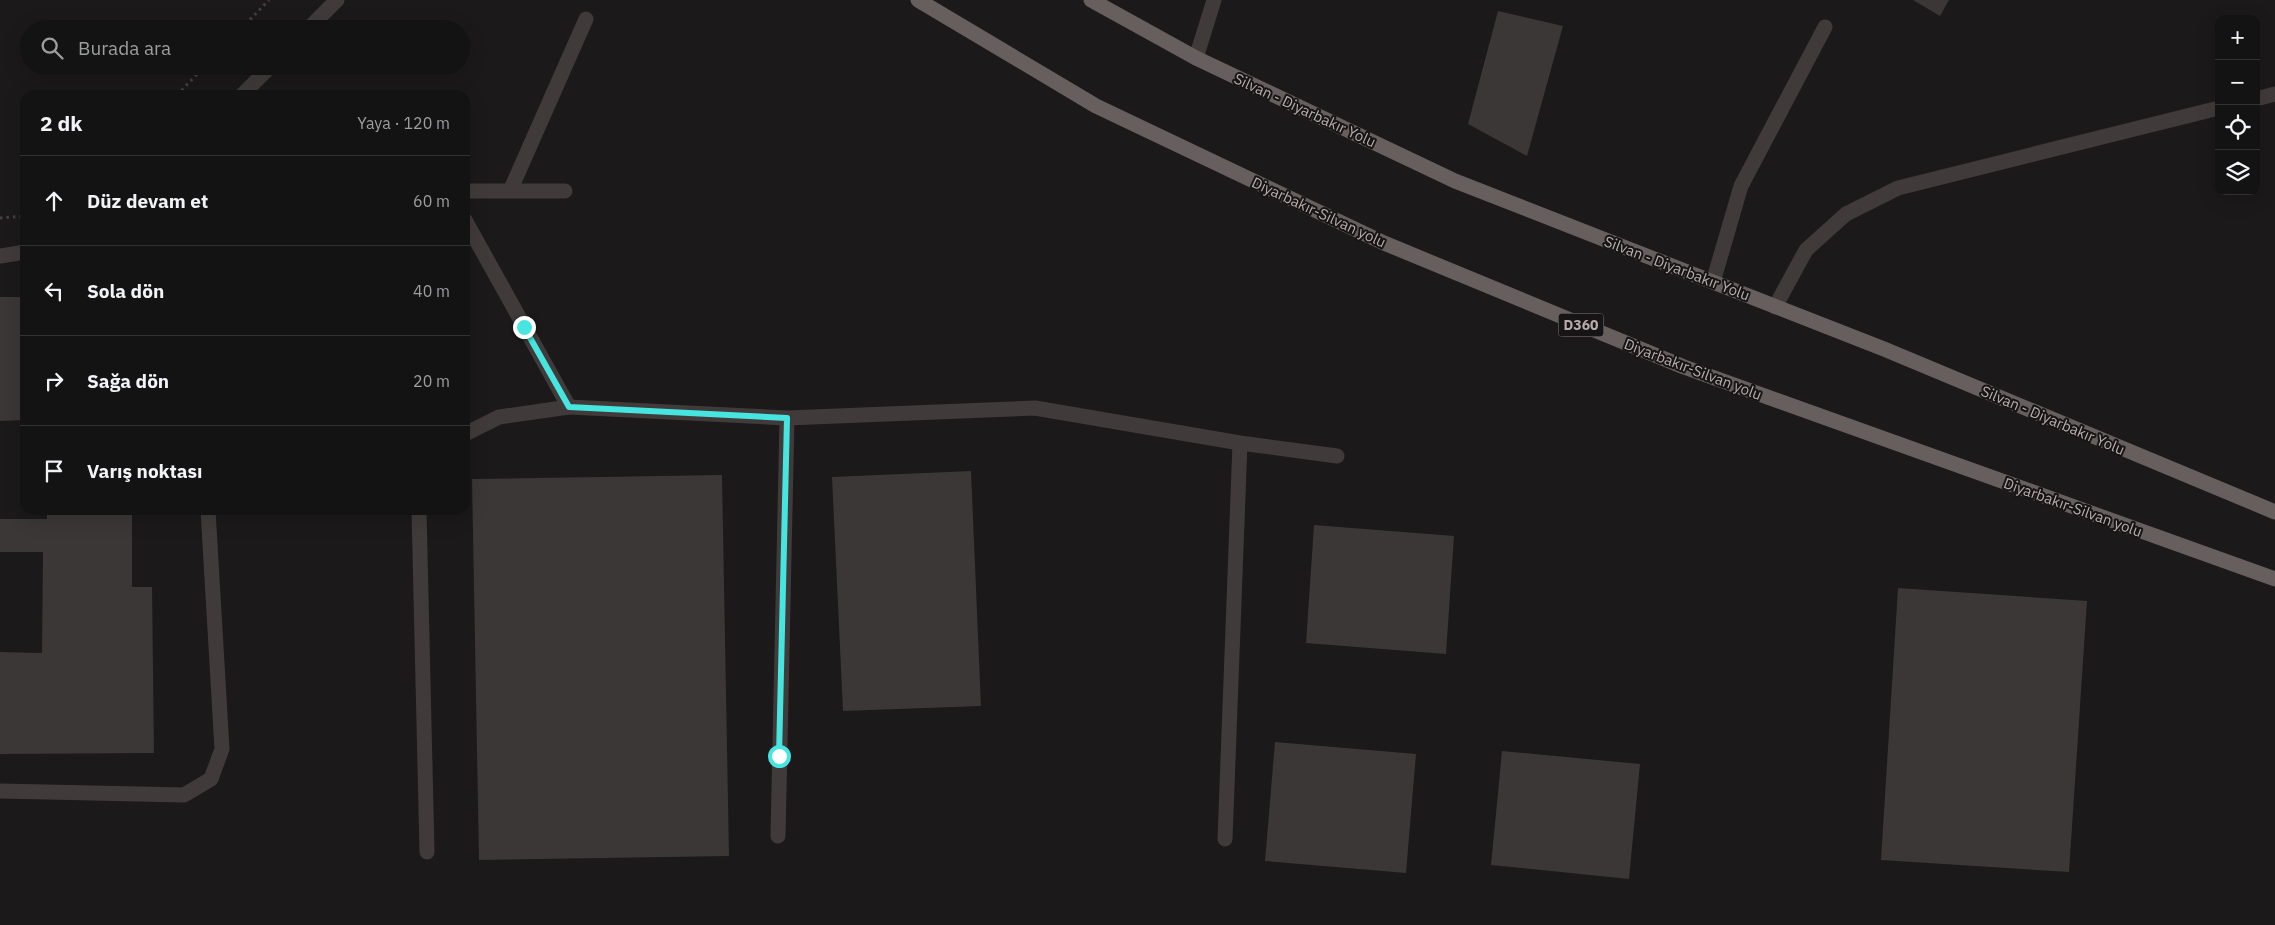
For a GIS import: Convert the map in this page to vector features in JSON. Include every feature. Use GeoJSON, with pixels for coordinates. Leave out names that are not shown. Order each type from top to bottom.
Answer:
{"type":"FeatureCollection","features":[{"type":"Feature","properties":{"kind":"highway","name":"Diyarbakır-Silvan yolu"},"geometry":{"type":"LineString","coordinates":[[918,0],[1096,106],[1384,243],[1684,367],[2275,579]]}},
{"type":"Feature","properties":{"kind":"highway","name":"Silvan - Diyarbakır Yolu"},"geometry":{"type":"LineString","coordinates":[[1091,0],[1196,58],[1456,181],[1902,357],[2275,512]]}},
{"type":"Feature","properties":{"kind":"street"},"geometry":{"type":"LineString","coordinates":[[317,20],[337,0]]}},
{"type":"Feature","properties":{"kind":"street"},"geometry":{"type":"LineString","coordinates":[[1196,58],[1214,0]]}},
{"type":"Feature","properties":{"kind":"street"},"geometry":{"type":"LineString","coordinates":[[510,191],[586,19]]}},
{"type":"Feature","properties":{"kind":"street"},"geometry":{"type":"LineString","coordinates":[[1713,282],[1741,186],[1825,28]]}},
{"type":"Feature","properties":{"kind":"street"},"geometry":{"type":"LineString","coordinates":[[247,90],[262,75]]}},
{"type":"Feature","properties":{"kind":"street"},"geometry":{"type":"LineString","coordinates":[[2260,97],[2275,94]]}},
{"type":"Feature","properties":{"kind":"street"},"geometry":{"type":"LineString","coordinates":[[1775,307],[1806,250],[1846,214],[1898,188],[2215,109]]}},
{"type":"Feature","properties":{"kind":"street"},"geometry":{"type":"LineString","coordinates":[[470,191],[565,190]]}},
{"type":"Feature","properties":{"kind":"street"},"geometry":{"type":"LineString","coordinates":[[470,229],[569,407]]}},
{"type":"Feature","properties":{"kind":"street"},"geometry":{"type":"LineString","coordinates":[[0,256],[20,253]]}},
{"type":"Feature","properties":{"kind":"street"},"geometry":{"type":"LineString","coordinates":[[470,432],[499,417],[569,407],[787,418],[1035,408],[1240,443],[1337,456]]}},
{"type":"Feature","properties":{"kind":"street"},"geometry":{"type":"LineString","coordinates":[[778,836],[787,418]]}},
{"type":"Feature","properties":{"kind":"street"},"geometry":{"type":"LineString","coordinates":[[1225,838],[1240,443]]}},
{"type":"Feature","properties":{"kind":"street"},"geometry":{"type":"LineString","coordinates":[[0,791],[184,796],[211,779],[222,749],[208,515]]}},
{"type":"Feature","properties":{"kind":"street"},"geometry":{"type":"LineString","coordinates":[[419,515],[427,852]]}},
{"type":"Feature","properties":{"kind":"path"},"geometry":{"type":"LineString","coordinates":[[250,20],[269,0]]}},
{"type":"Feature","properties":{"kind":"path"},"geometry":{"type":"LineString","coordinates":[[182,90],[196,75]]}},
{"type":"Feature","properties":{"kind":"path"},"geometry":{"type":"LineString","coordinates":[[0,218],[20,216]]}},
{"type":"Feature","properties":{"kind":"building"},"geometry":{"type":"Polygon","coordinates":[[[1913,0],[1949,0],[1940,16],[1913,0]]]}},
{"type":"Feature","properties":{"kind":"building"},"geometry":{"type":"Polygon","coordinates":[[[1498,11],[1563,26],[1527,156],[1468,124],[1498,11]]]}},
{"type":"Feature","properties":{"kind":"building"},"geometry":{"type":"Polygon","coordinates":[[[0,297],[20,297],[20,420],[0,421],[0,297]]]}},
{"type":"Feature","properties":{"kind":"building"},"geometry":{"type":"Polygon","coordinates":[[[971,471],[981,706],[843,711],[832,477],[971,471]]]}},
{"type":"Feature","properties":{"kind":"building"},"geometry":{"type":"Polygon","coordinates":[[[722,475],[729,856],[479,860],[472,479],[722,475]]]}},
{"type":"Feature","properties":{"kind":"building"},"geometry":{"type":"Polygon","coordinates":[[[47,515],[132,515],[132,587],[152,587],[154,753],[0,754],[0,652],[42,653],[43,552],[0,552],[0,519],[47,519],[47,515]]]}},
{"type":"Feature","properties":{"kind":"building"},"geometry":{"type":"Polygon","coordinates":[[[1314,525],[1454,536],[1446,654],[1306,643],[1314,525]]]}},
{"type":"Feature","properties":{"kind":"building"},"geometry":{"type":"Polygon","coordinates":[[[1898,588],[2087,601],[2069,872],[1881,860],[1898,588]]]}},
{"type":"Feature","properties":{"kind":"building"},"geometry":{"type":"Polygon","coordinates":[[[1275,742],[1416,754],[1406,873],[1265,861],[1275,742]]]}},
{"type":"Feature","properties":{"kind":"building"},"geometry":{"type":"Polygon","coordinates":[[[1502,751],[1640,764],[1629,879],[1491,865],[1502,751]]]}},
{"type":"Feature","properties":{"kind":"route"},"geometry":{"type":"LineString","coordinates":[[524,327],[569,407],[787,418],[779,756]]}}]}
